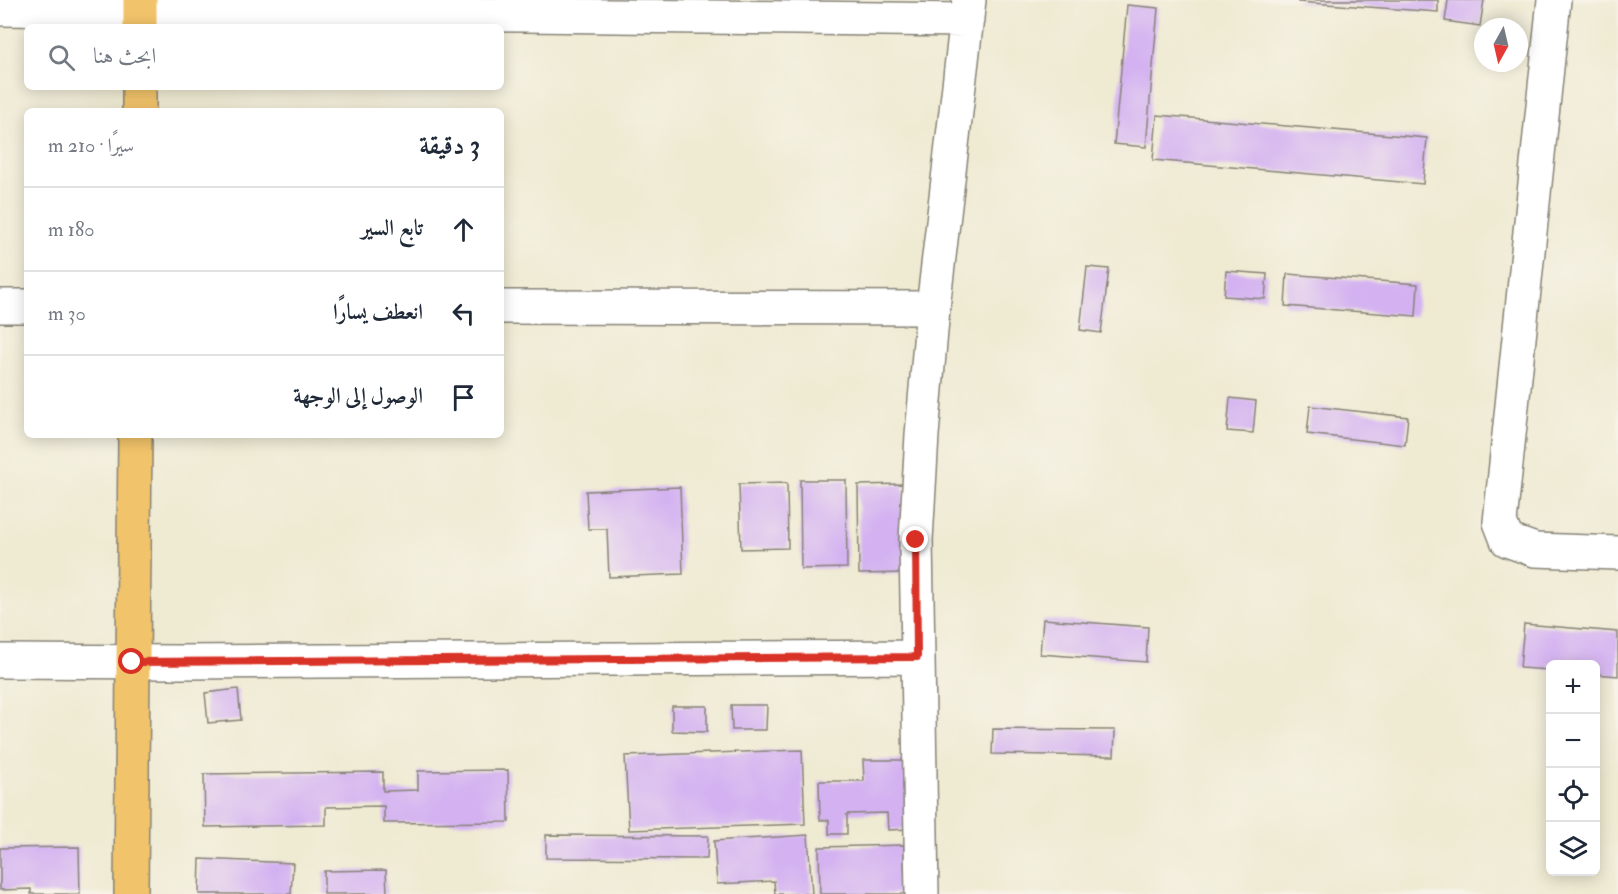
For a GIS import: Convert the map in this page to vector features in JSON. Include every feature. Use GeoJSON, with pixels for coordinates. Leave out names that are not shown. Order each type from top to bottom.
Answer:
{"type":"FeatureCollection","features":[{"type":"Feature","properties":{"kind":"main road"},"geometry":{"type":"LineString","coordinates":[[139,90],[139,108]]}},
{"type":"Feature","properties":{"kind":"main road"},"geometry":{"type":"LineString","coordinates":[[130,894],[135,438]]}},
{"type":"Feature","properties":{"kind":"street"},"geometry":{"type":"LineString","coordinates":[[1554,0],[1500,522],[1507,540],[1534,550],[1618,553]]}},
{"type":"Feature","properties":{"kind":"street"},"geometry":{"type":"LineString","coordinates":[[0,9],[140,13],[586,8],[968,10],[933,308],[916,540],[922,894]]}},
{"type":"Feature","properties":{"kind":"street"},"geometry":{"type":"LineString","coordinates":[[0,306],[24,306]]}},
{"type":"Feature","properties":{"kind":"street"},"geometry":{"type":"LineString","coordinates":[[504,307],[933,308]]}},
{"type":"Feature","properties":{"kind":"street"},"geometry":{"type":"LineString","coordinates":[[0,661],[917,657]]}},
{"type":"Feature","properties":{"kind":"building"},"geometry":{"type":"Polygon","coordinates":[[[1298,0],[1438,0],[1438,12],[1298,2],[1298,0]]]}},
{"type":"Feature","properties":{"kind":"building"},"geometry":{"type":"Polygon","coordinates":[[[1448,0],[1484,0],[1481,18],[1474,18],[1474,25],[1445,21],[1448,0]]]}},
{"type":"Feature","properties":{"kind":"building"},"geometry":{"type":"Polygon","coordinates":[[[1127,5],[1158,8],[1146,147],[1114,144],[1127,5]]]}},
{"type":"Feature","properties":{"kind":"building"},"geometry":{"type":"Polygon","coordinates":[[[1157,115],[1427,138],[1423,184],[1153,160],[1157,115]]]}},
{"type":"Feature","properties":{"kind":"building"},"geometry":{"type":"Polygon","coordinates":[[[1087,267],[1109,269],[1101,333],[1080,330],[1087,267]]]}},
{"type":"Feature","properties":{"kind":"building"},"geometry":{"type":"Polygon","coordinates":[[[1226,271],[1267,274],[1265,299],[1224,296],[1226,271]]]}},
{"type":"Feature","properties":{"kind":"building"},"geometry":{"type":"Polygon","coordinates":[[[1287,274],[1418,284],[1416,316],[1285,306],[1287,274]]]}},
{"type":"Feature","properties":{"kind":"building"},"geometry":{"type":"Polygon","coordinates":[[[1230,398],[1256,401],[1253,433],[1227,431],[1230,398]]]}},
{"type":"Feature","properties":{"kind":"building"},"geometry":{"type":"Polygon","coordinates":[[[1310,406],[1408,417],[1405,445],[1307,434],[1310,406]]]}},
{"type":"Feature","properties":{"kind":"building"},"geometry":{"type":"Polygon","coordinates":[[[800,480],[846,480],[847,568],[801,569],[800,480]]]}},
{"type":"Feature","properties":{"kind":"building"},"geometry":{"type":"Polygon","coordinates":[[[787,483],[788,548],[741,549],[739,484],[787,483]]]}},
{"type":"Feature","properties":{"kind":"building"},"geometry":{"type":"Polygon","coordinates":[[[904,484],[905,573],[859,574],[858,485],[904,484]]]}},
{"type":"Feature","properties":{"kind":"building"},"geometry":{"type":"Polygon","coordinates":[[[680,487],[683,574],[609,577],[607,529],[588,529],[586,491],[680,487]]]}},
{"type":"Feature","properties":{"kind":"building"},"geometry":{"type":"Polygon","coordinates":[[[1043,619],[1148,627],[1146,662],[1040,654],[1043,619]]]}},
{"type":"Feature","properties":{"kind":"building"},"geometry":{"type":"Polygon","coordinates":[[[1524,624],[1618,632],[1618,676],[1600,674],[1600,660],[1546,660],[1546,670],[1520,668],[1524,624]]]}},
{"type":"Feature","properties":{"kind":"building"},"geometry":{"type":"Polygon","coordinates":[[[238,689],[241,720],[208,723],[205,693],[238,689]]]}},
{"type":"Feature","properties":{"kind":"building"},"geometry":{"type":"Polygon","coordinates":[[[731,705],[767,705],[766,730],[732,730],[731,705]]]}},
{"type":"Feature","properties":{"kind":"building"},"geometry":{"type":"Polygon","coordinates":[[[672,706],[707,706],[707,732],[672,731],[672,706]]]}},
{"type":"Feature","properties":{"kind":"building"},"geometry":{"type":"Polygon","coordinates":[[[993,729],[1115,730],[1114,756],[992,754],[993,729]]]}},
{"type":"Feature","properties":{"kind":"building"},"geometry":{"type":"Polygon","coordinates":[[[802,750],[805,824],[629,830],[625,756],[802,750]]]}},
{"type":"Feature","properties":{"kind":"building"},"geometry":{"type":"Polygon","coordinates":[[[863,760],[909,760],[910,829],[888,830],[887,813],[847,814],[847,834],[829,834],[829,820],[820,820],[819,781],[864,781],[863,760]]]}},
{"type":"Feature","properties":{"kind":"building"},"geometry":{"type":"Polygon","coordinates":[[[508,770],[509,822],[384,823],[384,806],[326,807],[326,825],[205,827],[204,774],[383,772],[383,791],[418,790],[418,771],[508,770]]]}},
{"type":"Feature","properties":{"kind":"building"},"geometry":{"type":"Polygon","coordinates":[[[546,835],[708,836],[707,859],[546,858],[546,835]]]}},
{"type":"Feature","properties":{"kind":"building"},"geometry":{"type":"Polygon","coordinates":[[[808,835],[812,894],[775,894],[774,881],[717,884],[714,841],[808,835]]]}},
{"type":"Feature","properties":{"kind":"building"},"geometry":{"type":"Polygon","coordinates":[[[904,845],[905,894],[820,894],[819,847],[904,845]]]}},
{"type":"Feature","properties":{"kind":"building"},"geometry":{"type":"Polygon","coordinates":[[[79,847],[80,894],[31,894],[31,889],[0,890],[0,848],[79,847]]]}},
{"type":"Feature","properties":{"kind":"building"},"geometry":{"type":"Polygon","coordinates":[[[200,859],[293,863],[291,894],[199,894],[200,859]]]}},
{"type":"Feature","properties":{"kind":"building"},"geometry":{"type":"Polygon","coordinates":[[[386,870],[387,894],[324,894],[324,871],[386,870]]]}},
{"type":"Feature","properties":{"kind":"route"},"geometry":{"type":"LineString","coordinates":[[132,662],[917,657],[916,540]]}}]}
